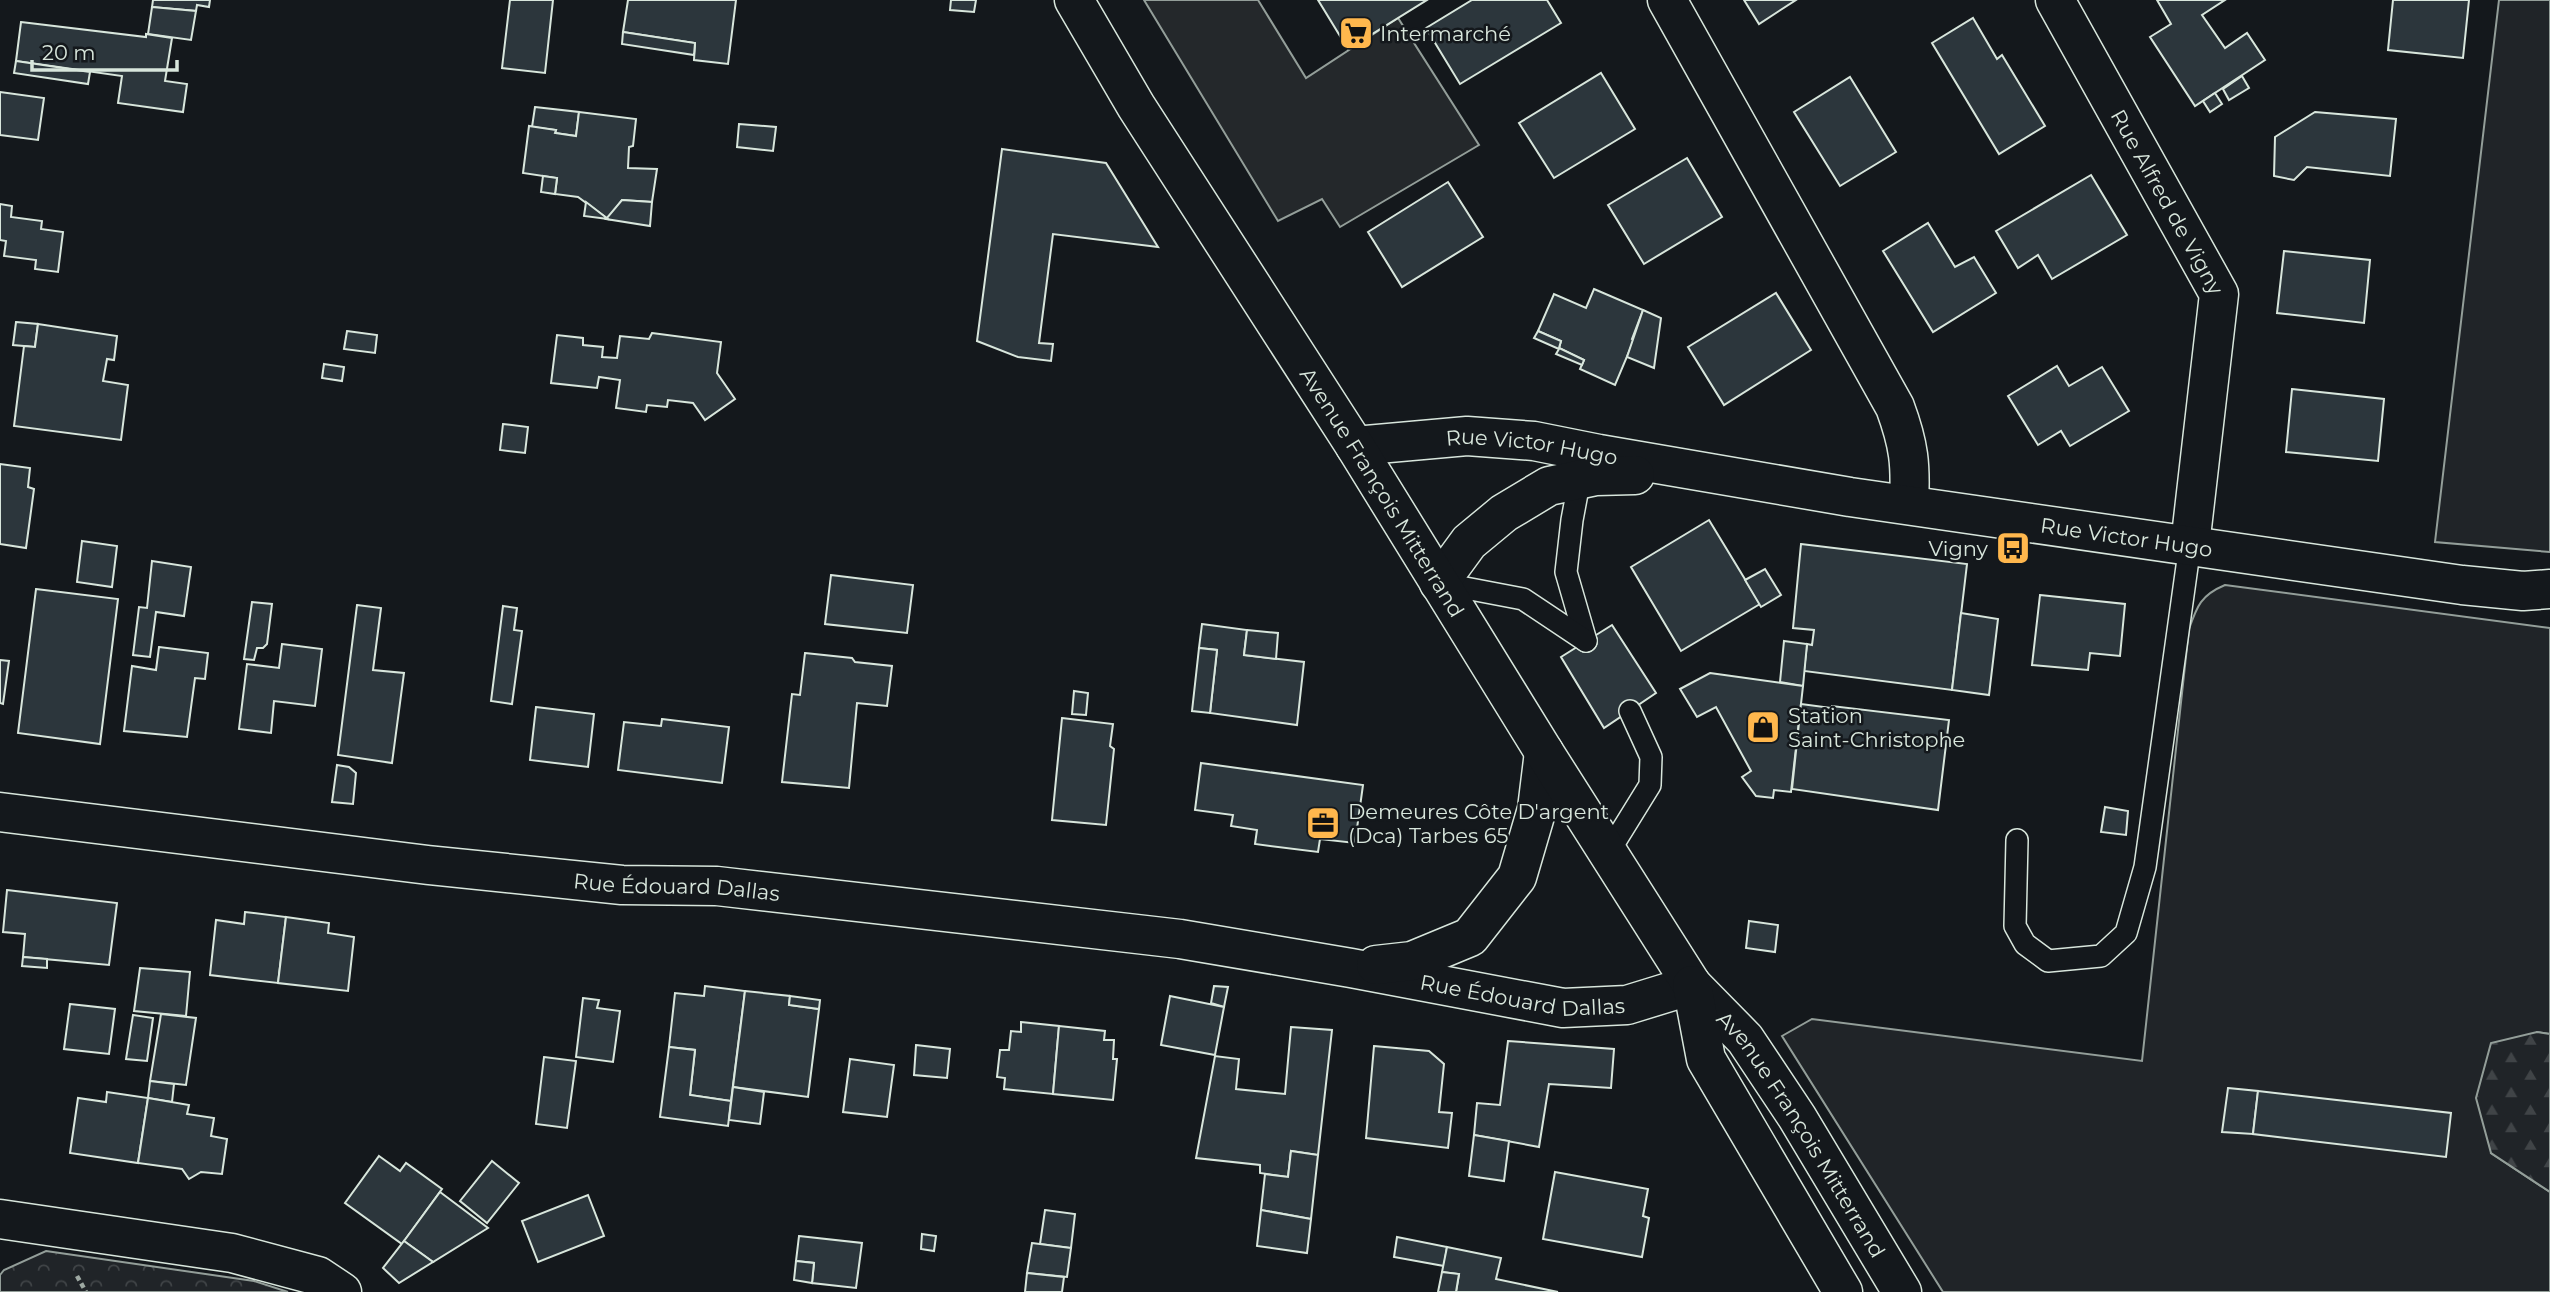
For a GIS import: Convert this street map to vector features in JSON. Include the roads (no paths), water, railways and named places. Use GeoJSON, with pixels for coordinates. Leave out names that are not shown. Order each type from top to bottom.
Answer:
{"type":"FeatureCollection","features":[{"type":"Feature","properties":{"kind":"street","name":"Avenue François Mitterrand"},"geometry":{"type":"LineString","coordinates":[[1073,0],[1136,106],[1355,446],[1692,985],[1745,1039],[1797,1118],[1902,1292]]}},
{"type":"Feature","properties":{"kind":"street"},"geometry":{"type":"LineString","coordinates":[[1667,0],[1895,407],[1908,442],[1911,467],[1909,504]]}},
{"type":"Feature","properties":{"kind":"street","name":"Rue Alfred de Vigny"},"geometry":{"type":"LineString","coordinates":[[2055,0],[2219,294],[2190,545]]}},
{"type":"Feature","properties":{"kind":"street","name":"Rue Victor Hugo"},"geometry":{"type":"LineString","coordinates":[[1355,446],[1466,436],[1534,441],[1582,465],[1596,476],[1707,472],[1850,497],[2462,586],[2524,591],[2550,589]]}},
{"type":"Feature","properties":{"kind":"street","name":"Rue Victor Hugo"},"geometry":{"type":"LineString","coordinates":[[1439,583],[1469,542],[1504,513],[1582,465]]}},
{"type":"Feature","properties":{"kind":"street","name":"Rue Édouard Dallas"},"geometry":{"type":"LineString","coordinates":[[1351,968],[1412,961],[1470,937],[1517,877],[1537,809],[1544,752]]}},
{"type":"Feature","properties":{"kind":"street","name":"Rue Édouard Dallas"},"geometry":{"type":"LineString","coordinates":[[0,812],[428,865],[622,885],[717,886],[1180,939],[1563,1008],[1627,1005],[1692,985]]}},
{"type":"Feature","properties":{"kind":"street","name":"Avenue François Mitterrand"},"geometry":{"type":"LineString","coordinates":[[1692,985],[1706,1059],[1843,1292]]}},
{"type":"Feature","properties":{"kind":"street"},"geometry":{"type":"LineString","coordinates":[[0,1219],[232,1253],[318,1276],[342,1292]]}},
{"type":"Feature","properties":{"kind":"lane"},"geometry":{"type":"LineString","coordinates":[[1439,583],[1523,599],[1586,641],[1566,572],[1582,465]]}},
{"type":"Feature","properties":{"kind":"lane"},"geometry":{"type":"LineString","coordinates":[[2017,840],[2015,926],[2025,944],[2048,961],[2101,956],[2126,933],[2145,867],[2190,545]]}},
{"type":"Feature","properties":{"kind":"lane"},"geometry":{"type":"LineString","coordinates":[[1608,853],[1650,785],[1651,757],[1630,711]]}},
{"type":"Feature","properties":{"kind":"place","name":"Intermarché"},"geometry":{"type":"Point","coordinates":[1356,33]}},
{"type":"Feature","properties":{"kind":"place","name":"Vigny"},"geometry":{"type":"Point","coordinates":[2013,548]}},
{"type":"Feature","properties":{"kind":"place","name":"Station Saint-Christophe"},"geometry":{"type":"Point","coordinates":[1763,727]}},
{"type":"Feature","properties":{"kind":"place","name":"Demeures Côte D'argent (Dca) Tarbes 65"},"geometry":{"type":"Point","coordinates":[1323,823]}}]}
